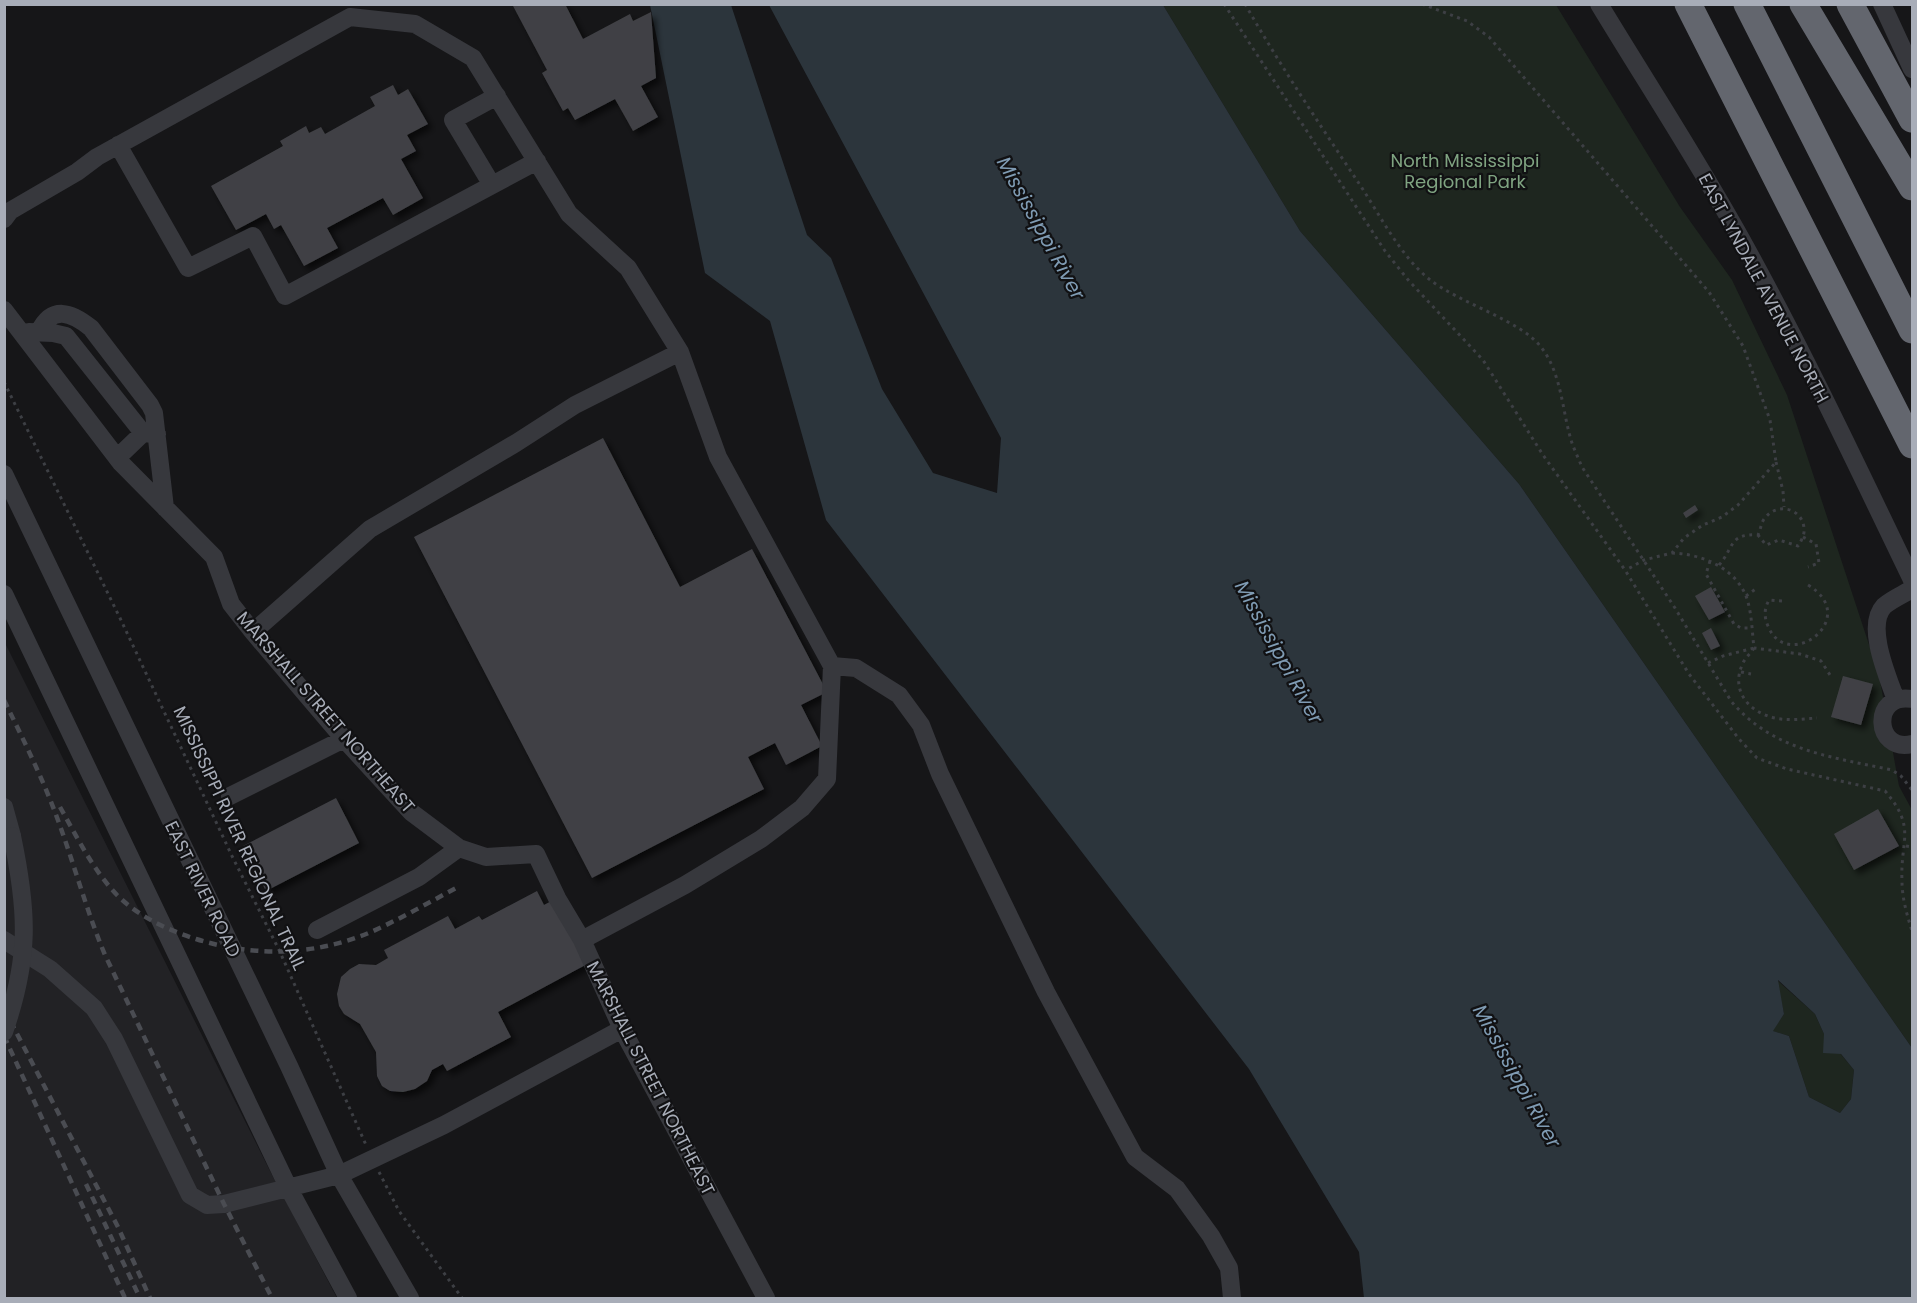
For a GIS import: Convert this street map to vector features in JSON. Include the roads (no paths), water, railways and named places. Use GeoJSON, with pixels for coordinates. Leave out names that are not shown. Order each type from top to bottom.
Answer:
{"type":"FeatureCollection","features":[{"type":"Feature","properties":{"kind":"highway"},"geometry":{"type":"LineString","coordinates":[[1688,4],[1912,445]]}},
{"type":"Feature","properties":{"kind":"highway"},"geometry":{"type":"LineString","coordinates":[[1747,4],[1912,330]]}},
{"type":"Feature","properties":{"kind":"highway"},"geometry":{"type":"LineString","coordinates":[[1803,4],[1912,187]]}},
{"type":"Feature","properties":{"kind":"highway"},"geometry":{"type":"LineString","coordinates":[[1850,4],[1912,119]]}},
{"type":"Feature","properties":{"kind":"street","name":"EAST LYNDALE AVENUE NORTH"},"geometry":{"type":"LineString","coordinates":[[1599,4],[1709,182],[1780,311],[1912,580]]}},
{"type":"Feature","properties":{"kind":"street"},"geometry":{"type":"LineString","coordinates":[[1882,4],[1912,69]]}},
{"type":"Feature","properties":{"kind":"street"},"geometry":{"type":"LineString","coordinates":[[4,219],[10,211],[77,172],[97,157],[345,11],[371,12],[415,24],[473,58],[569,214],[628,268],[680,352],[718,457],[832,666],[827,779],[802,808],[761,839],[685,885],[582,940]]}},
{"type":"Feature","properties":{"kind":"street"},"geometry":{"type":"LineString","coordinates":[[492,185],[453,120],[497,96]]}},
{"type":"Feature","properties":{"kind":"street"},"geometry":{"type":"LineString","coordinates":[[118,145],[188,268],[253,236],[285,296],[537,161]]}},
{"type":"Feature","properties":{"kind":"street","name":"MARSHALL STREET NORTHEAST"},"geometry":{"type":"LineString","coordinates":[[4,310],[31,332],[117,458],[214,557],[231,604],[253,632],[344,739],[411,812],[459,848],[486,856],[536,854],[557,898],[582,940],[622,1029],[766,1299]]}},
{"type":"Feature","properties":{"kind":"street"},"geometry":{"type":"LineString","coordinates":[[31,332],[66,336],[150,434],[165,508]]}},
{"type":"Feature","properties":{"kind":"street"},"geometry":{"type":"LineString","coordinates":[[253,632],[370,529],[516,443],[575,405],[680,352]]}},
{"type":"Feature","properties":{"kind":"street"},"geometry":{"type":"LineString","coordinates":[[117,458],[150,434]]}},
{"type":"Feature","properties":{"kind":"street","name":"EAST RIVER ROAD"},"geometry":{"type":"LineString","coordinates":[[4,474],[290,1066],[339,1175],[410,1299]]}},
{"type":"Feature","properties":{"kind":"street"},"geometry":{"type":"LineString","coordinates":[[1912,589],[1884,607],[1877,618],[1876,633],[1904,700],[1890,704],[1882,717],[1884,731],[1894,742],[1912,744]]}},
{"type":"Feature","properties":{"kind":"street"},"geometry":{"type":"LineString","coordinates":[[4,594],[288,1187],[348,1299]]}},
{"type":"Feature","properties":{"kind":"street"},"geometry":{"type":"LineString","coordinates":[[832,666],[856,668],[891,690],[899,696],[921,725],[940,774],[1046,992],[1129,1147],[1135,1157],[1177,1189],[1211,1236],[1229,1268],[1232,1299]]}},
{"type":"Feature","properties":{"kind":"street"},"geometry":{"type":"LineString","coordinates":[[230,796],[344,739]]}},
{"type":"Feature","properties":{"kind":"street"},"geometry":{"type":"LineString","coordinates":[[4,807],[21,879],[25,910],[25,944],[16,995],[4,1032]]}},
{"type":"Feature","properties":{"kind":"street"},"geometry":{"type":"LineString","coordinates":[[317,930],[419,877],[459,848]]}},
{"type":"Feature","properties":{"kind":"street"},"geometry":{"type":"LineString","coordinates":[[4,940],[50,969],[94,1008],[114,1039],[190,1195],[207,1205],[224,1204],[339,1175],[444,1125],[622,1029]]}},
{"type":"Feature","properties":{"kind":"water","name":"Mississippi River"},"geometry":{"type":"Polygon","coordinates":[[[650,5],[731,5],[807,235],[831,258],[882,389],[933,473],[997,493],[1001,438],[769,5],[1163,5],[1300,231],[1519,484],[1912,1048],[1912,1298],[1364,1298],[1359,1252],[1249,1069],[826,520],[770,321],[705,273],[650,5]],[[1778,980],[1784,1014],[1773,1031],[1789,1036],[1809,1097],[1840,1113],[1851,1099],[1854,1070],[1841,1054],[1823,1053],[1824,1034],[1815,1014],[1778,980]]]}},
{"type":"Feature","properties":{"kind":"railway"},"geometry":{"type":"LineString","coordinates":[[4,700],[53,807],[105,955],[224,1204],[272,1298]]}},
{"type":"Feature","properties":{"kind":"railway"},"geometry":{"type":"LineString","coordinates":[[60,807],[93,864],[108,885],[126,903],[164,927],[218,945],[262,951],[306,950],[328,946],[371,932],[456,888]]}},
{"type":"Feature","properties":{"kind":"railway"},"geometry":{"type":"LineString","coordinates":[[4,1009],[118,1227],[150,1298]]}},
{"type":"Feature","properties":{"kind":"railway"},"geometry":{"type":"LineString","coordinates":[[4,1036],[125,1298]]}},
{"type":"Feature","properties":{"kind":"railway"},"geometry":{"type":"LineString","coordinates":[[86,1184],[140,1298]]}},
{"type":"Feature","properties":{"kind":"park label","name":"North Mississippi Regional Park"},"geometry":{"type":"Point","coordinates":[1465,170]}}]}
